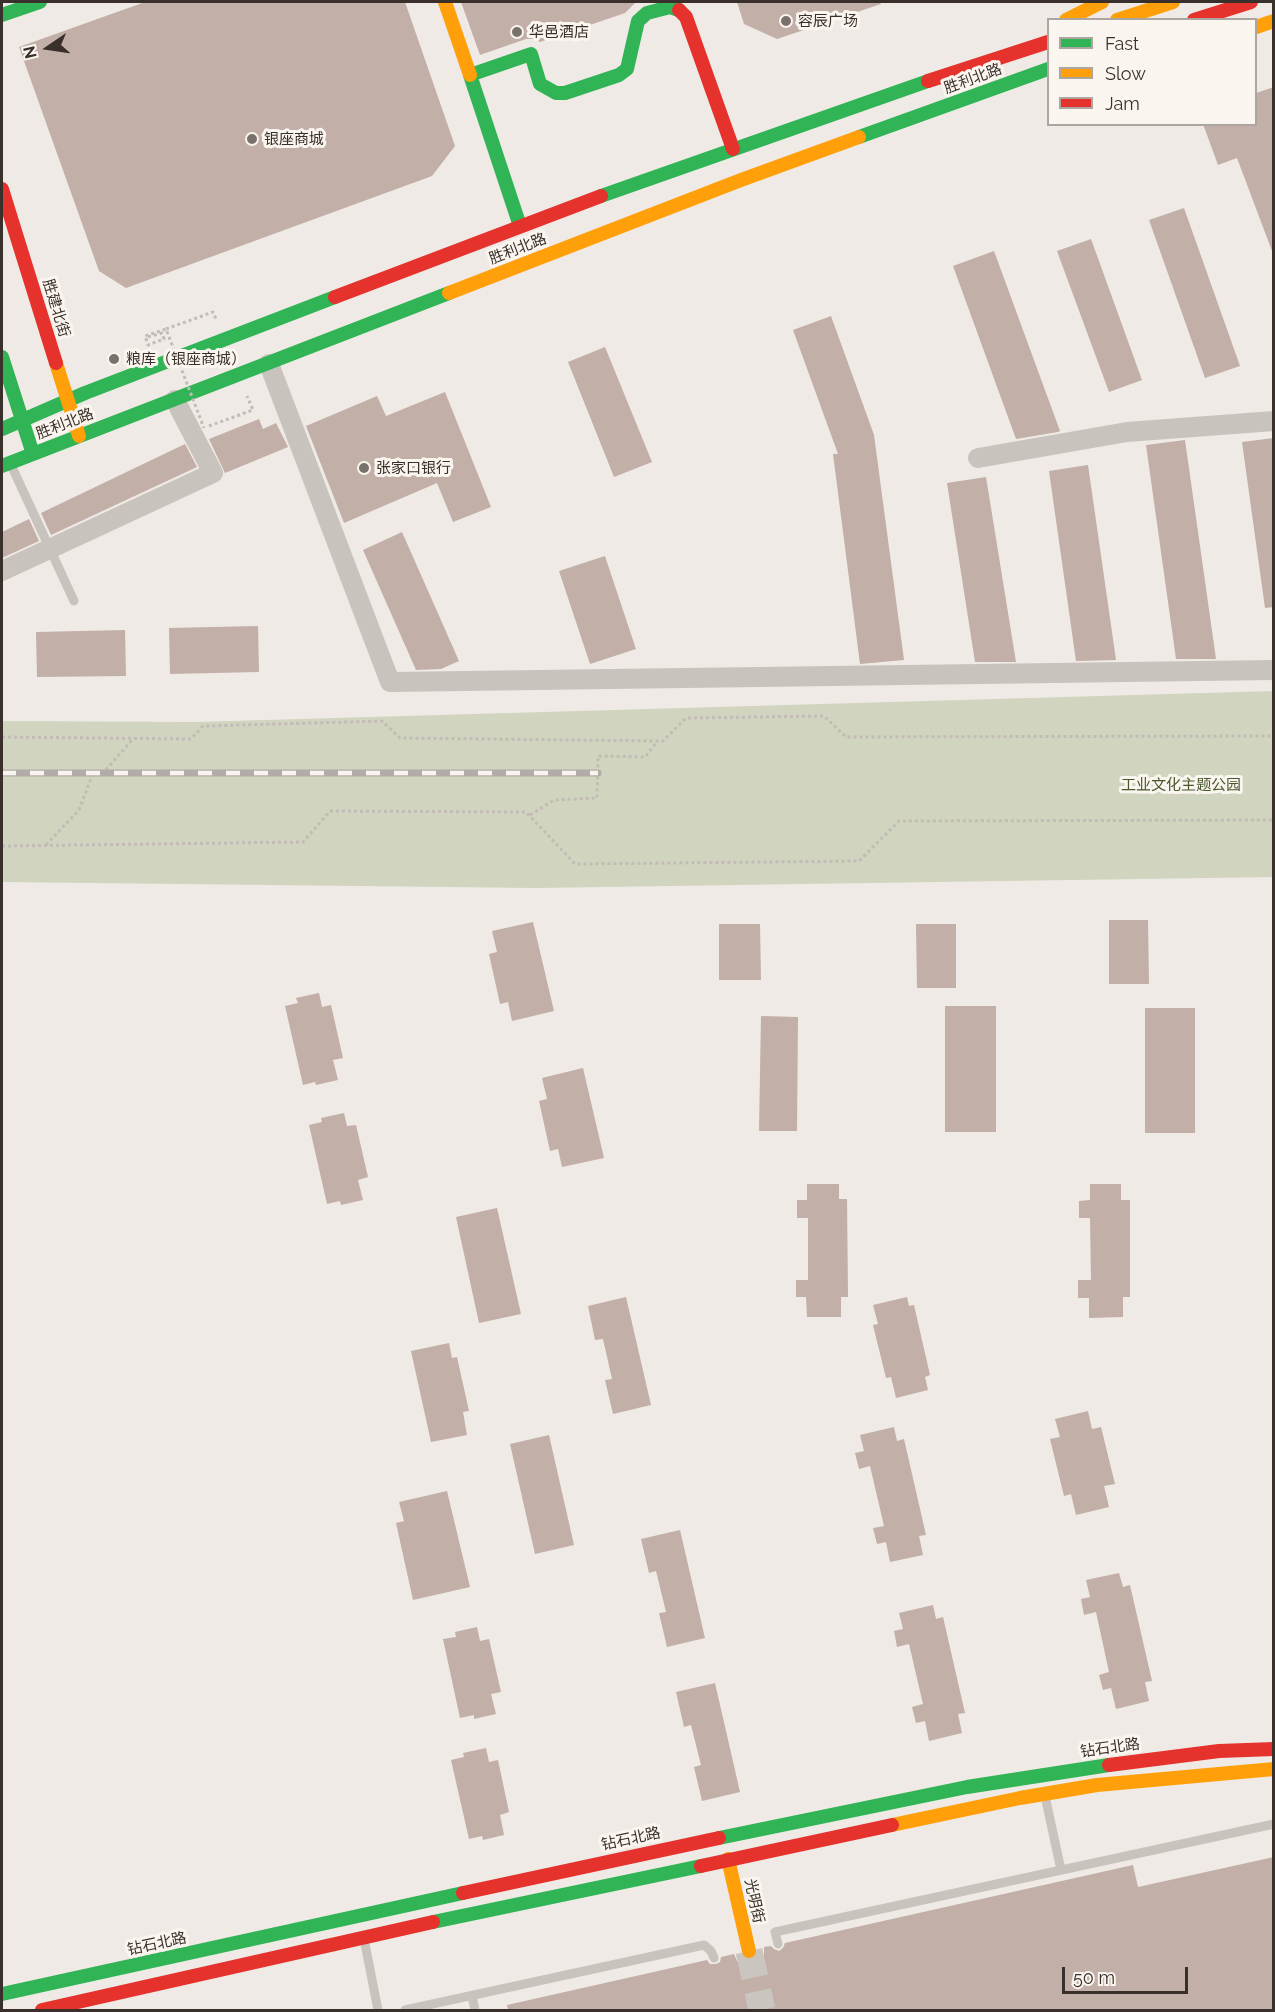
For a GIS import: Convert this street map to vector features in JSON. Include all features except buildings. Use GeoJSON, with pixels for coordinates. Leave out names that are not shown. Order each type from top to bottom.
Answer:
{"type":"FeatureCollection","features":[{"type":"Feature","properties":{"kind":"main road"},"geometry":{"type":"LineString","coordinates":[[2,15],[40,2]]}},
{"type":"Feature","properties":{"kind":"main road"},"geometry":{"type":"LineString","coordinates":[[445,2],[520,226]]}},
{"type":"Feature","properties":{"kind":"main road"},"geometry":{"type":"LineString","coordinates":[[683,13],[691,2]]}},
{"type":"Feature","properties":{"kind":"main road"},"geometry":{"type":"LineString","coordinates":[[1067,18],[1076,2]]}},
{"type":"Feature","properties":{"kind":"main road"},"geometry":{"type":"LineString","coordinates":[[1068,18],[1102,2]]}},
{"type":"Feature","properties":{"kind":"main road"},"geometry":{"type":"LineString","coordinates":[[1124,18],[1173,2]]}},
{"type":"Feature","properties":{"kind":"main road"},"geometry":{"type":"LineString","coordinates":[[1200,18],[1251,2]]}},
{"type":"Feature","properties":{"kind":"main road"},"geometry":{"type":"LineString","coordinates":[[470,75],[531,54],[540,84],[556,93],[565,93],[618,75],[627,69],[638,21],[647,13],[670,7],[680,10],[686,16],[733,149]]}},
{"type":"Feature","properties":{"kind":"main road"},"geometry":{"type":"LineString","coordinates":[[1257,27],[1274,21]]}},
{"type":"Feature","properties":{"kind":"main road"},"geometry":{"type":"LineString","coordinates":[[966,68],[1047,28]]}},
{"type":"Feature","properties":{"kind":"main road","name":"胜利北路"},"geometry":{"type":"LineString","coordinates":[[2,429],[67,401],[520,226],[733,149],[1047,42]]}},
{"type":"Feature","properties":{"kind":"main road","name":"胜利北路"},"geometry":{"type":"LineString","coordinates":[[6,464],[741,180],[1047,69]]}},
{"type":"Feature","properties":{"kind":"main road"},"geometry":{"type":"LineString","coordinates":[[974,96],[1047,80]]}},
{"type":"Feature","properties":{"kind":"main road","name":"胜建北街"},"geometry":{"type":"LineString","coordinates":[[2,189],[67,401],[80,436]]}},
{"type":"Feature","properties":{"kind":"main road"},"geometry":{"type":"LineString","coordinates":[[2,357],[33,454]]}},
{"type":"Feature","properties":{"kind":"main road","name":"钻石北路"},"geometry":{"type":"LineString","coordinates":[[2,1994],[609,1861],[955,1790],[1157,1758],[1219,1751],[1274,1749]]}},
{"type":"Feature","properties":{"kind":"main road"},"geometry":{"type":"LineString","coordinates":[[42,2010],[364,1937],[1044,1794],[1109,1784],[1274,1769]]}},
{"type":"Feature","properties":{"kind":"main road","name":"光明街"},"geometry":{"type":"LineString","coordinates":[[728,1859],[748,1951]]}},
{"type":"Feature","properties":{"kind":"street"},"geometry":{"type":"LineString","coordinates":[[269,364],[390,682],[1274,670]]}},
{"type":"Feature","properties":{"kind":"street"},"geometry":{"type":"LineString","coordinates":[[2,571],[213,473],[175,400]]}},
{"type":"Feature","properties":{"kind":"street"},"geometry":{"type":"LineString","coordinates":[[978,458],[1127,432],[1274,421]]}},
{"type":"Feature","properties":{"kind":"lane"},"geometry":{"type":"LineString","coordinates":[[6,464],[74,601]]}},
{"type":"Feature","properties":{"kind":"lane"},"geometry":{"type":"LineString","coordinates":[[1040,1775],[1061,1870]]}},
{"type":"Feature","properties":{"kind":"lane"},"geometry":{"type":"LineString","coordinates":[[778,1944],[775,1932],[1274,1824]]}},
{"type":"Feature","properties":{"kind":"lane"},"geometry":{"type":"LineString","coordinates":[[364,1937],[378,2010]]}},
{"type":"Feature","properties":{"kind":"lane"},"geometry":{"type":"LineString","coordinates":[[405,2010],[704,1945],[711,1951],[714,1959]]}},
{"type":"Feature","properties":{"kind":"lane"},"geometry":{"type":"LineString","coordinates":[[471,1996],[475,2010]]}},
{"type":"Feature","properties":{"kind":"path"},"geometry":{"type":"LineString","coordinates":[[148,338],[162,333],[164,339],[148,345],[145,336],[213,312]]}},
{"type":"Feature","properties":{"kind":"path"},"geometry":{"type":"LineString","coordinates":[[166,329],[204,428],[253,410]]}},
{"type":"Feature","properties":{"kind":"path"},"geometry":{"type":"LineString","coordinates":[[2,737],[191,739],[203,726],[382,721],[400,738],[663,741],[686,718],[824,716],[846,737],[1274,736]]}},
{"type":"Feature","properties":{"kind":"path"},"geometry":{"type":"LineString","coordinates":[[46,845],[80,810],[93,773],[103,773],[134,738]]}},
{"type":"Feature","properties":{"kind":"path"},"geometry":{"type":"LineString","coordinates":[[530,815],[554,800],[597,798],[598,756],[645,757],[658,741]]}},
{"type":"Feature","properties":{"kind":"path"},"geometry":{"type":"LineString","coordinates":[[2,846],[303,842],[330,811],[526,812],[575,864],[859,861],[899,820],[1274,820]]}},
{"type":"Feature","properties":{"kind":"green space","name":"工业文化主题公园"},"geometry":{"type":"Polygon","coordinates":[[[1273,691],[1273,877],[536,888],[2,882],[2,721],[196,722],[1273,691]]]}},
{"type":"Feature","properties":{"kind":"tunnel"},"geometry":{"type":"LineString","coordinates":[[749,1951],[762,2010]]}},
{"type":"Feature","properties":{"kind":"railway"},"geometry":{"type":"LineString","coordinates":[[2,773],[598,773]]}},
{"type":"Feature","properties":{"kind":"traffic: fast"},"geometry":{"type":"LineString","coordinates":[[2,15],[40,2]]}},
{"type":"Feature","properties":{"kind":"traffic: fast"},"geometry":{"type":"LineString","coordinates":[[520,226],[470,75],[531,54],[540,84],[556,93],[565,93],[619,75],[627,69],[638,21],[647,13],[670,7],[679,10]]}},
{"type":"Feature","properties":{"kind":"traffic: fast"},"geometry":{"type":"LineString","coordinates":[[859,137],[1047,69]]}},
{"type":"Feature","properties":{"kind":"traffic: fast"},"geometry":{"type":"LineString","coordinates":[[601,196],[928,81]]}},
{"type":"Feature","properties":{"kind":"traffic: fast"},"geometry":{"type":"LineString","coordinates":[[2,466],[449,293]]}},
{"type":"Feature","properties":{"kind":"traffic: fast"},"geometry":{"type":"LineString","coordinates":[[2,429],[85,393],[335,297]]}},
{"type":"Feature","properties":{"kind":"traffic: fast"},"geometry":{"type":"LineString","coordinates":[[2,357],[33,454]]}},
{"type":"Feature","properties":{"kind":"traffic: fast"},"geometry":{"type":"LineString","coordinates":[[719,1838],[967,1787],[1109,1765]]}},
{"type":"Feature","properties":{"kind":"traffic: fast"},"geometry":{"type":"LineString","coordinates":[[433,1922],[701,1866]]}},
{"type":"Feature","properties":{"kind":"traffic: fast"},"geometry":{"type":"LineString","coordinates":[[2,1994],[463,1893]]}},
{"type":"Feature","properties":{"kind":"traffic: slow"},"geometry":{"type":"LineString","coordinates":[[445,2],[470,75]]}},
{"type":"Feature","properties":{"kind":"traffic: slow"},"geometry":{"type":"LineString","coordinates":[[1070,18],[1102,2]]}},
{"type":"Feature","properties":{"kind":"traffic: slow"},"geometry":{"type":"LineString","coordinates":[[1123,18],[1173,2]]}},
{"type":"Feature","properties":{"kind":"traffic: slow"},"geometry":{"type":"LineString","coordinates":[[1257,27],[1274,21]]}},
{"type":"Feature","properties":{"kind":"traffic: slow"},"geometry":{"type":"LineString","coordinates":[[449,293],[859,137]]}},
{"type":"Feature","properties":{"kind":"traffic: slow"},"geometry":{"type":"LineString","coordinates":[[56,363],[79,436]]}},
{"type":"Feature","properties":{"kind":"traffic: slow"},"geometry":{"type":"LineString","coordinates":[[892,1825],[1020,1798],[1097,1785],[1274,1769]]}},
{"type":"Feature","properties":{"kind":"traffic: slow"},"geometry":{"type":"LineString","coordinates":[[728,1859],[749,1951]]}},
{"type":"Feature","properties":{"kind":"traffic: jam"},"geometry":{"type":"LineString","coordinates":[[1200,18],[1251,2]]}},
{"type":"Feature","properties":{"kind":"traffic: jam"},"geometry":{"type":"LineString","coordinates":[[679,10],[686,17],[733,149]]}},
{"type":"Feature","properties":{"kind":"traffic: jam"},"geometry":{"type":"LineString","coordinates":[[928,81],[1047,42]]}},
{"type":"Feature","properties":{"kind":"traffic: jam"},"geometry":{"type":"LineString","coordinates":[[2,189],[56,363]]}},
{"type":"Feature","properties":{"kind":"traffic: jam"},"geometry":{"type":"LineString","coordinates":[[335,297],[601,196]]}},
{"type":"Feature","properties":{"kind":"traffic: jam"},"geometry":{"type":"LineString","coordinates":[[1109,1765],[1219,1751],[1274,1749]]}},
{"type":"Feature","properties":{"kind":"traffic: jam"},"geometry":{"type":"LineString","coordinates":[[701,1866],[892,1825]]}},
{"type":"Feature","properties":{"kind":"traffic: jam"},"geometry":{"type":"LineString","coordinates":[[463,1893],[719,1838]]}},
{"type":"Feature","properties":{"kind":"traffic: jam"},"geometry":{"type":"LineString","coordinates":[[42,2010],[433,1922]]}},
{"type":"Feature","properties":{"kind":"place","name":"容辰广场"},"geometry":{"type":"Point","coordinates":[786,21]}},
{"type":"Feature","properties":{"kind":"place","name":"华邑酒店"},"geometry":{"type":"Point","coordinates":[517,32]}},
{"type":"Feature","properties":{"kind":"place","name":"银座商城"},"geometry":{"type":"Point","coordinates":[252,139]}},
{"type":"Feature","properties":{"kind":"place","name":"粮库（银座商城）"},"geometry":{"type":"Point","coordinates":[114,359]}},
{"type":"Feature","properties":{"kind":"place","name":"张家口银行"},"geometry":{"type":"Point","coordinates":[364,468]}}]}
